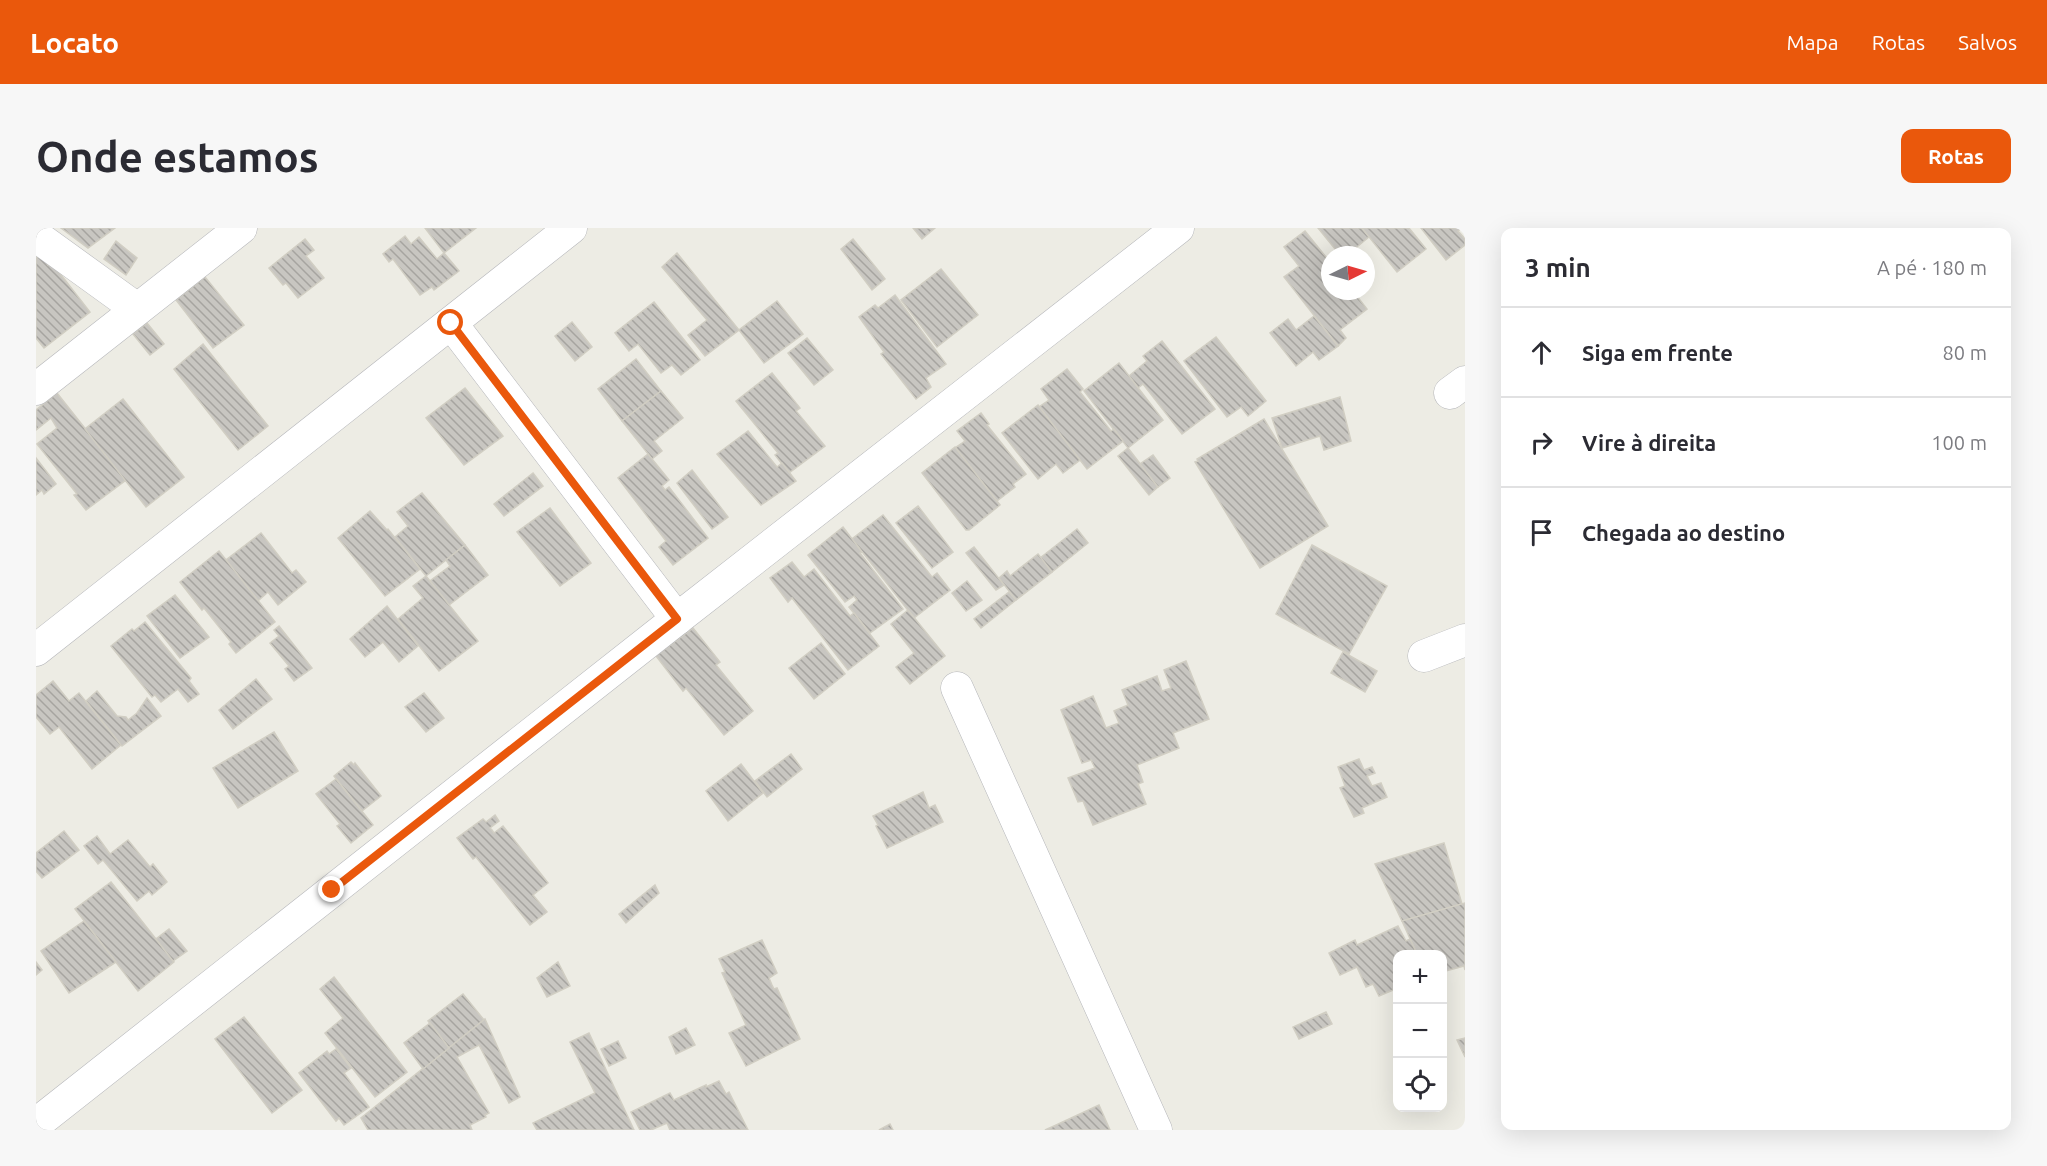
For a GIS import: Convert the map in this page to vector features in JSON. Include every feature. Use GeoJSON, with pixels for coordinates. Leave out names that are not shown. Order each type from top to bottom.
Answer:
{"type":"FeatureCollection","features":[{"type":"Feature","properties":{"kind":"street"},"geometry":{"type":"LineString","coordinates":[[36,389],[241,228]]}},
{"type":"Feature","properties":{"kind":"street"},"geometry":{"type":"LineString","coordinates":[[36,650],[572,228]]}},
{"type":"Feature","properties":{"kind":"street"},"geometry":{"type":"LineString","coordinates":[[36,1124],[1178,228]]}},
{"type":"Feature","properties":{"kind":"street"},"geometry":{"type":"LineString","coordinates":[[36,236],[137,309]]}},
{"type":"Feature","properties":{"kind":"street"},"geometry":{"type":"LineString","coordinates":[[451,323],[677,619]]}},
{"type":"Feature","properties":{"kind":"street"},"geometry":{"type":"LineString","coordinates":[[1424,656],[1465,640]]}},
{"type":"Feature","properties":{"kind":"street"},"geometry":{"type":"LineString","coordinates":[[957,688],[1156,1130]]}},
{"type":"Feature","properties":{"kind":"building"},"geometry":{"type":"Polygon","coordinates":[[[61,228],[115,228],[88,248],[61,228]]]}},
{"type":"Feature","properties":{"kind":"building"},"geometry":{"type":"Polygon","coordinates":[[[425,228],[476,228],[444,253],[425,228]]]}},
{"type":"Feature","properties":{"kind":"building"},"geometry":{"type":"Polygon","coordinates":[[[913,228],[935,228],[922,239],[913,228]]]}},
{"type":"Feature","properties":{"kind":"building"},"geometry":{"type":"Polygon","coordinates":[[[1318,228],[1362,228],[1369,237],[1358,246],[1333,246],[1318,228]]]}},
{"type":"Feature","properties":{"kind":"building"},"geometry":{"type":"Polygon","coordinates":[[[1362,228],[1409,228],[1426,249],[1397,272],[1362,228]]]}},
{"type":"Feature","properties":{"kind":"building"},"geometry":{"type":"Polygon","coordinates":[[[1421,228],[1462,228],[1458,231],[1465,239],[1465,245],[1446,260],[1421,228]]]}},
{"type":"Feature","properties":{"kind":"building"},"geometry":{"type":"Polygon","coordinates":[[[1305,231],[1321,251],[1321,300],[1360,300],[1367,309],[1340,330],[1346,338],[1338,346],[1284,277],[1299,266],[1284,247],[1305,231]]]}},
{"type":"Feature","properties":{"kind":"building"},"geometry":{"type":"Polygon","coordinates":[[[405,236],[411,244],[419,237],[437,259],[444,253],[459,271],[434,290],[432,287],[420,295],[393,259],[389,262],[383,254],[405,236]]]}},
{"type":"Feature","properties":{"kind":"building"},"geometry":{"type":"Polygon","coordinates":[[[305,239],[314,250],[306,256],[324,278],[298,298],[269,268],[305,239]]]}},
{"type":"Feature","properties":{"kind":"building"},"geometry":{"type":"Polygon","coordinates":[[[853,239],[885,279],[872,290],[841,249],[853,239]]]}},
{"type":"Feature","properties":{"kind":"building"},"geometry":{"type":"Polygon","coordinates":[[[116,241],[137,258],[126,275],[104,259],[116,241]]]}},
{"type":"Feature","properties":{"kind":"building"},"geometry":{"type":"Polygon","coordinates":[[[677,253],[739,330],[705,356],[688,335],[707,320],[662,267],[677,253]]]}},
{"type":"Feature","properties":{"kind":"building"},"geometry":{"type":"Polygon","coordinates":[[[41,254],[48,265],[51,262],[90,312],[44,348],[36,338],[36,258],[41,254]]]}},
{"type":"Feature","properties":{"kind":"building"},"geometry":{"type":"Polygon","coordinates":[[[941,269],[978,315],[937,347],[901,300],[941,269]]]}},
{"type":"Feature","properties":{"kind":"building"},"geometry":{"type":"Polygon","coordinates":[[[205,277],[244,325],[213,348],[176,300],[205,277]]]}},
{"type":"Feature","properties":{"kind":"building"},"geometry":{"type":"Polygon","coordinates":[[[895,295],[946,364],[926,378],[931,387],[916,399],[881,354],[884,352],[859,317],[875,305],[878,308],[895,295]]]}},
{"type":"Feature","properties":{"kind":"building"},"geometry":{"type":"Polygon","coordinates":[[[777,301],[803,334],[764,363],[739,330],[777,301]]]}},
{"type":"Feature","properties":{"kind":"building"},"geometry":{"type":"Polygon","coordinates":[[[654,302],[700,360],[681,375],[672,365],[661,373],[638,344],[629,351],[615,333],[654,302]]]}},
{"type":"Feature","properties":{"kind":"building"},"geometry":{"type":"Polygon","coordinates":[[[1314,316],[1338,346],[1319,360],[1313,352],[1296,366],[1270,333],[1288,319],[1296,330],[1314,316]]]}},
{"type":"Feature","properties":{"kind":"building"},"geometry":{"type":"Polygon","coordinates":[[[572,322],[592,347],[575,361],[555,336],[572,322]]]}},
{"type":"Feature","properties":{"kind":"building"},"geometry":{"type":"Polygon","coordinates":[[[147,323],[164,344],[150,355],[133,334],[147,323]]]}},
{"type":"Feature","properties":{"kind":"building"},"geometry":{"type":"Polygon","coordinates":[[[1216,337],[1266,401],[1248,416],[1241,407],[1227,417],[1184,361],[1216,337]]]}},
{"type":"Feature","properties":{"kind":"building"},"geometry":{"type":"Polygon","coordinates":[[[807,338],[833,370],[814,385],[788,353],[807,338]]]}},
{"type":"Feature","properties":{"kind":"building"},"geometry":{"type":"Polygon","coordinates":[[[1162,341],[1215,409],[1182,434],[1143,384],[1138,388],[1129,376],[1147,361],[1143,356],[1162,341]]]}},
{"type":"Feature","properties":{"kind":"building"},"geometry":{"type":"Polygon","coordinates":[[[203,344],[268,426],[238,450],[174,369],[203,344]]]}},
{"type":"Feature","properties":{"kind":"building"},"geometry":{"type":"Polygon","coordinates":[[[636,359],[661,391],[622,421],[598,389],[636,359]]]}},
{"type":"Feature","properties":{"kind":"building"},"geometry":{"type":"Polygon","coordinates":[[[1119,363],[1163,420],[1128,448],[1084,391],[1119,363]]]}},
{"type":"Feature","properties":{"kind":"building"},"geometry":{"type":"Polygon","coordinates":[[[1067,369],[1083,389],[1080,392],[1111,431],[1114,429],[1123,441],[1087,469],[1039,407],[1049,400],[1041,389],[1067,369]]]}},
{"type":"Feature","properties":{"kind":"building"},"geometry":{"type":"Polygon","coordinates":[[[772,373],[800,408],[796,411],[825,446],[789,473],[775,455],[778,453],[736,401],[772,373]]]}},
{"type":"Feature","properties":{"kind":"building"},"geometry":{"type":"Polygon","coordinates":[[[465,388],[503,436],[464,465],[426,418],[465,388]]]}},
{"type":"Feature","properties":{"kind":"building"},"geometry":{"type":"Polygon","coordinates":[[[661,391],[683,418],[654,441],[662,451],[652,459],[622,421],[661,391]]]}},
{"type":"Feature","properties":{"kind":"building"},"geometry":{"type":"Polygon","coordinates":[[[57,393],[126,480],[86,510],[74,495],[77,494],[37,444],[57,428],[51,418],[36,430],[36,410],[57,393]]]}},
{"type":"Feature","properties":{"kind":"building"},"geometry":{"type":"Polygon","coordinates":[[[1340,397],[1351,441],[1324,450],[1320,436],[1282,448],[1272,418],[1340,397]]]}},
{"type":"Feature","properties":{"kind":"building"},"geometry":{"type":"Polygon","coordinates":[[[123,399],[184,477],[146,507],[85,429],[123,399]]]}},
{"type":"Feature","properties":{"kind":"building"},"geometry":{"type":"Polygon","coordinates":[[[1038,405],[1080,460],[1063,473],[1056,464],[1038,479],[1002,433],[1038,405]]]}},
{"type":"Feature","properties":{"kind":"building"},"geometry":{"type":"Polygon","coordinates":[[[981,413],[989,424],[987,425],[1026,474],[1013,484],[1015,487],[997,501],[955,448],[965,441],[957,431],[981,413]]]}},
{"type":"Feature","properties":{"kind":"building"},"geometry":{"type":"Polygon","coordinates":[[[1264,419],[1328,526],[1260,568],[1195,462],[1264,419]]]}},
{"type":"Feature","properties":{"kind":"building"},"geometry":{"type":"Polygon","coordinates":[[[748,431],[777,467],[782,463],[796,481],[761,505],[717,454],[748,431]]]}},
{"type":"Feature","properties":{"kind":"building"},"geometry":{"type":"Polygon","coordinates":[[[955,447],[1000,505],[969,530],[966,530],[922,473],[955,447]]]}},
{"type":"Feature","properties":{"kind":"building"},"geometry":{"type":"Polygon","coordinates":[[[1128,448],[1158,487],[1149,495],[1118,456],[1128,448]]]}},
{"type":"Feature","properties":{"kind":"building"},"geometry":{"type":"Polygon","coordinates":[[[648,454],[669,480],[662,486],[665,490],[669,487],[708,538],[673,565],[659,547],[666,541],[618,478],[648,454]]]}},
{"type":"Feature","properties":{"kind":"building"},"geometry":{"type":"Polygon","coordinates":[[[1153,455],[1170,478],[1158,487],[1140,464],[1153,455]]]}},
{"type":"Feature","properties":{"kind":"building"},"geometry":{"type":"Polygon","coordinates":[[[36,458],[56,484],[44,494],[42,490],[36,495],[36,458]]]}},
{"type":"Feature","properties":{"kind":"building"},"geometry":{"type":"Polygon","coordinates":[[[692,470],[728,517],[712,529],[677,483],[692,470]]]}},
{"type":"Feature","properties":{"kind":"building"},"geometry":{"type":"Polygon","coordinates":[[[533,473],[543,486],[504,516],[494,504],[533,473]]]}},
{"type":"Feature","properties":{"kind":"building"},"geometry":{"type":"Polygon","coordinates":[[[422,493],[465,545],[426,576],[395,537],[408,526],[397,512],[422,493]]]}},
{"type":"Feature","properties":{"kind":"building"},"geometry":{"type":"Polygon","coordinates":[[[918,506],[953,552],[932,568],[896,523],[918,506]]]}},
{"type":"Feature","properties":{"kind":"building"},"geometry":{"type":"Polygon","coordinates":[[[550,508],[591,563],[560,586],[517,532],[550,508]]]}},
{"type":"Feature","properties":{"kind":"building"},"geometry":{"type":"Polygon","coordinates":[[[370,511],[388,529],[420,569],[385,596],[338,538],[370,511]]]}},
{"type":"Feature","properties":{"kind":"building"},"geometry":{"type":"Polygon","coordinates":[[[883,515],[932,577],[937,573],[950,590],[914,618],[852,539],[883,515]]]}},
{"type":"Feature","properties":{"kind":"building"},"geometry":{"type":"Polygon","coordinates":[[[843,527],[903,609],[870,633],[849,607],[857,600],[854,596],[845,602],[808,555],[843,527]]]}},
{"type":"Feature","properties":{"kind":"building"},"geometry":{"type":"Polygon","coordinates":[[[1077,529],[1088,543],[1052,572],[1040,558],[1077,529]]]}},
{"type":"Feature","properties":{"kind":"building"},"geometry":{"type":"Polygon","coordinates":[[[261,533],[292,573],[296,570],[306,582],[278,605],[268,592],[258,601],[226,560],[261,533]]]}},
{"type":"Feature","properties":{"kind":"building"},"geometry":{"type":"Polygon","coordinates":[[[465,545],[488,575],[449,605],[430,581],[450,566],[446,560],[465,545]]]}},
{"type":"Feature","properties":{"kind":"building"},"geometry":{"type":"Polygon","coordinates":[[[1312,545],[1387,586],[1349,654],[1276,614],[1312,545]]]}},
{"type":"Feature","properties":{"kind":"building"},"geometry":{"type":"Polygon","coordinates":[[[974,547],[1004,585],[996,590],[966,553],[974,547]]]}},
{"type":"Feature","properties":{"kind":"building"},"geometry":{"type":"Polygon","coordinates":[[[219,551],[275,622],[236,653],[229,644],[231,642],[180,582],[219,551]]]}},
{"type":"Feature","properties":{"kind":"building"},"geometry":{"type":"Polygon","coordinates":[[[1038,554],[1052,572],[1016,600],[999,578],[1007,571],[1010,576],[1038,554]]]}},
{"type":"Feature","properties":{"kind":"building"},"geometry":{"type":"Polygon","coordinates":[[[792,562],[804,577],[814,569],[850,616],[854,613],[879,646],[848,670],[792,598],[788,602],[770,578],[792,562]]]}},
{"type":"Feature","properties":{"kind":"building"},"geometry":{"type":"Polygon","coordinates":[[[426,576],[478,641],[439,671],[398,619],[423,598],[413,586],[426,576]]]}},
{"type":"Feature","properties":{"kind":"building"},"geometry":{"type":"Polygon","coordinates":[[[967,581],[982,600],[966,611],[952,593],[967,581]]]}},
{"type":"Feature","properties":{"kind":"building"},"geometry":{"type":"Polygon","coordinates":[[[1009,592],[1016,600],[981,628],[974,619],[1009,592]]]}},
{"type":"Feature","properties":{"kind":"building"},"geometry":{"type":"Polygon","coordinates":[[[175,595],[209,637],[180,658],[147,616],[175,595]]]}},
{"type":"Feature","properties":{"kind":"building"},"geometry":{"type":"Polygon","coordinates":[[[387,606],[418,646],[399,662],[383,642],[365,657],[350,639],[387,606]]]}},
{"type":"Feature","properties":{"kind":"building"},"geometry":{"type":"Polygon","coordinates":[[[908,610],[945,656],[910,684],[896,667],[914,653],[891,624],[908,610]]]}},
{"type":"Feature","properties":{"kind":"building"},"geometry":{"type":"Polygon","coordinates":[[[145,622],[191,678],[189,681],[199,694],[188,702],[178,689],[161,702],[155,695],[152,697],[111,646],[145,622]]]}},
{"type":"Feature","properties":{"kind":"building"},"geometry":{"type":"Polygon","coordinates":[[[279,626],[312,668],[294,681],[285,669],[289,666],[270,643],[279,636],[274,630],[279,626]]]}},
{"type":"Feature","properties":{"kind":"building"},"geometry":{"type":"Polygon","coordinates":[[[693,628],[720,662],[716,665],[753,711],[724,735],[686,688],[683,691],[656,656],[693,628]]]}},
{"type":"Feature","properties":{"kind":"building"},"geometry":{"type":"Polygon","coordinates":[[[821,643],[845,674],[814,699],[789,668],[821,643]]]}},
{"type":"Feature","properties":{"kind":"building"},"geometry":{"type":"Polygon","coordinates":[[[1343,652],[1377,671],[1365,692],[1331,673],[1343,652]]]}},
{"type":"Feature","properties":{"kind":"building"},"geometry":{"type":"Polygon","coordinates":[[[1186,661],[1209,719],[1173,733],[1179,748],[1137,765],[1143,782],[1138,784],[1146,804],[1093,825],[1083,801],[1078,802],[1068,778],[1095,768],[1091,760],[1082,763],[1061,710],[1093,696],[1106,728],[1119,723],[1114,711],[1128,705],[1122,690],[1157,676],[1162,691],[1171,688],[1164,670],[1186,661]]]}},
{"type":"Feature","properties":{"kind":"building"},"geometry":{"type":"Polygon","coordinates":[[[256,679],[272,699],[233,729],[219,710],[256,679]]]}},
{"type":"Feature","properties":{"kind":"building"},"geometry":{"type":"Polygon","coordinates":[[[53,681],[69,701],[79,693],[121,745],[92,769],[59,727],[50,734],[36,717],[36,695],[53,681]]]}},
{"type":"Feature","properties":{"kind":"building"},"geometry":{"type":"Polygon","coordinates":[[[97,691],[117,716],[126,717],[128,720],[137,713],[147,698],[161,716],[122,746],[86,701],[97,691]]]}},
{"type":"Feature","properties":{"kind":"building"},"geometry":{"type":"Polygon","coordinates":[[[424,693],[444,718],[426,732],[405,707],[424,693]]]}},
{"type":"Feature","properties":{"kind":"building"},"geometry":{"type":"Polygon","coordinates":[[[274,732],[298,771],[238,808],[213,768],[274,732]]]}},
{"type":"Feature","properties":{"kind":"building"},"geometry":{"type":"Polygon","coordinates":[[[791,754],[802,769],[767,797],[755,781],[791,754]]]}},
{"type":"Feature","properties":{"kind":"building"},"geometry":{"type":"Polygon","coordinates":[[[1359,759],[1364,770],[1372,767],[1375,773],[1367,776],[1372,786],[1381,783],[1387,797],[1362,808],[1364,813],[1354,817],[1340,788],[1345,786],[1338,767],[1359,759]]]}},
{"type":"Feature","properties":{"kind":"building"},"geometry":{"type":"Polygon","coordinates":[[[351,762],[354,765],[355,763],[381,796],[362,811],[334,776],[351,762]]]}},
{"type":"Feature","properties":{"kind":"building"},"geometry":{"type":"Polygon","coordinates":[[[741,764],[763,793],[728,821],[706,791],[741,764]]]}},
{"type":"Feature","properties":{"kind":"building"},"geometry":{"type":"Polygon","coordinates":[[[336,779],[373,825],[351,843],[337,826],[340,824],[316,794],[336,779]]]}},
{"type":"Feature","properties":{"kind":"building"},"geometry":{"type":"Polygon","coordinates":[[[923,792],[929,808],[935,805],[943,822],[887,848],[873,816],[923,792]]]}},
{"type":"Feature","properties":{"kind":"building"},"geometry":{"type":"Polygon","coordinates":[[[495,815],[499,821],[490,828],[494,833],[503,826],[548,883],[533,895],[547,912],[530,925],[476,857],[473,859],[457,838],[483,819],[486,822],[495,815]]]}},
{"type":"Feature","properties":{"kind":"building"},"geometry":{"type":"Polygon","coordinates":[[[64,831],[79,850],[42,878],[36,871],[36,853],[64,831]]]}},
{"type":"Feature","properties":{"kind":"building"},"geometry":{"type":"Polygon","coordinates":[[[97,836],[110,854],[128,840],[150,867],[153,864],[167,882],[152,895],[149,891],[137,901],[103,860],[98,864],[84,846],[97,836]]]}},
{"type":"Feature","properties":{"kind":"building"},"geometry":{"type":"Polygon","coordinates":[[[1444,843],[1462,904],[1402,921],[1375,864],[1444,843]]]}},
{"type":"Feature","properties":{"kind":"building"},"geometry":{"type":"Polygon","coordinates":[[[111,882],[174,962],[138,991],[75,909],[111,882]]]}},
{"type":"Feature","properties":{"kind":"building"},"geometry":{"type":"Polygon","coordinates":[[[655,885],[659,893],[626,923],[619,914],[655,885]]]}},
{"type":"Feature","properties":{"kind":"building"},"geometry":{"type":"Polygon","coordinates":[[[1465,903],[1465,970],[1464,966],[1447,971],[1447,950],[1415,950],[1402,921],[1465,903]]]}},
{"type":"Feature","properties":{"kind":"building"},"geometry":{"type":"Polygon","coordinates":[[[84,921],[116,962],[69,993],[41,951],[84,921]]]}},
{"type":"Feature","properties":{"kind":"building"},"geometry":{"type":"Polygon","coordinates":[[[1398,926],[1406,941],[1410,939],[1415,950],[1393,950],[1393,990],[1379,996],[1373,984],[1366,987],[1357,967],[1340,975],[1329,953],[1355,940],[1357,945],[1398,926]]]}},
{"type":"Feature","properties":{"kind":"building"},"geometry":{"type":"Polygon","coordinates":[[[169,929],[187,951],[173,961],[156,939],[169,929]]]}},
{"type":"Feature","properties":{"kind":"building"},"geometry":{"type":"Polygon","coordinates":[[[762,940],[777,973],[769,978],[774,989],[777,988],[800,1039],[746,1066],[729,1033],[746,1025],[722,973],[725,972],[719,959],[762,940]]]}},
{"type":"Feature","properties":{"kind":"building"},"geometry":{"type":"Polygon","coordinates":[[[36,962],[42,970],[36,975],[36,962]]]}},
{"type":"Feature","properties":{"kind":"building"},"geometry":{"type":"Polygon","coordinates":[[[558,962],[570,986],[547,997],[537,978],[558,962]]]}},
{"type":"Feature","properties":{"kind":"building"},"geometry":{"type":"Polygon","coordinates":[[[334,977],[407,1072],[375,1097],[325,1033],[343,1018],[320,989],[334,977]]]}},
{"type":"Feature","properties":{"kind":"building"},"geometry":{"type":"Polygon","coordinates":[[[463,994],[484,1020],[449,1048],[428,1021],[463,994]]]}},
{"type":"Feature","properties":{"kind":"building"},"geometry":{"type":"Polygon","coordinates":[[[1326,1012],[1332,1024],[1299,1039],[1293,1027],[1326,1012]]]}},
{"type":"Feature","properties":{"kind":"building"},"geometry":{"type":"Polygon","coordinates":[[[244,1017],[302,1090],[272,1113],[215,1039],[244,1017]]]}},
{"type":"Feature","properties":{"kind":"building"},"geometry":{"type":"Polygon","coordinates":[[[485,1019],[520,1097],[509,1103],[479,1045],[457,1057],[489,1113],[470,1125],[472,1130],[368,1130],[361,1118],[485,1019]]]}},
{"type":"Feature","properties":{"kind":"building"},"geometry":{"type":"Polygon","coordinates":[[[430,1023],[449,1048],[423,1069],[404,1043],[430,1023]]]}},
{"type":"Feature","properties":{"kind":"building"},"geometry":{"type":"Polygon","coordinates":[[[686,1028],[695,1045],[676,1054],[669,1037],[686,1028]]]}},
{"type":"Feature","properties":{"kind":"building"},"geometry":{"type":"Polygon","coordinates":[[[589,1033],[634,1130],[537,1130],[533,1123],[595,1093],[570,1042],[589,1033]]]}},
{"type":"Feature","properties":{"kind":"building"},"geometry":{"type":"Polygon","coordinates":[[[1465,1038],[1465,1057],[1457,1040],[1465,1038]]]}},
{"type":"Feature","properties":{"kind":"building"},"geometry":{"type":"Polygon","coordinates":[[[618,1041],[626,1058],[609,1066],[601,1049],[618,1041]]]}},
{"type":"Feature","properties":{"kind":"building"},"geometry":{"type":"Polygon","coordinates":[[[336,1049],[351,1068],[344,1073],[369,1107],[344,1125],[339,1118],[336,1121],[299,1073],[327,1051],[329,1054],[336,1049]]]}},
{"type":"Feature","properties":{"kind":"building"},"geometry":{"type":"Polygon","coordinates":[[[719,1081],[726,1094],[729,1092],[748,1130],[670,1130],[667,1123],[651,1130],[640,1130],[631,1112],[670,1093],[674,1100],[719,1081]]]}},
{"type":"Feature","properties":{"kind":"building"},"geometry":{"type":"Polygon","coordinates":[[[1099,1105],[1110,1130],[1045,1130],[1054,1126],[1099,1105]]]}},
{"type":"Feature","properties":{"kind":"building"},"geometry":{"type":"Polygon","coordinates":[[[890,1124],[893,1130],[879,1130],[890,1124]]]}},
{"type":"Feature","properties":{"kind":"route"},"geometry":{"type":"LineString","coordinates":[[332,890],[677,619],[451,323]]}}]}
